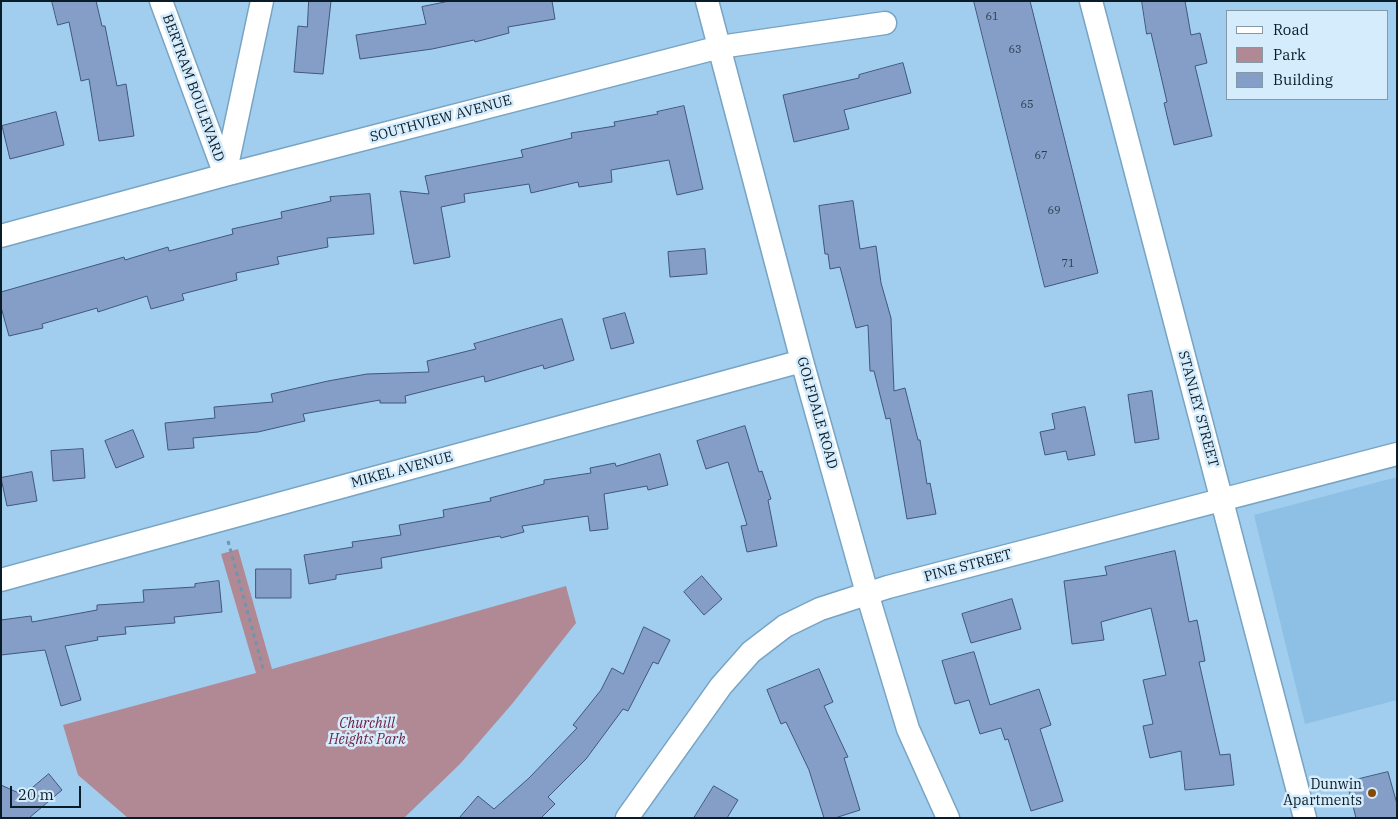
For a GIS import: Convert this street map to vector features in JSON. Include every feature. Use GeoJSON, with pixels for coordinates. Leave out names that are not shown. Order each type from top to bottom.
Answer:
{"type":"FeatureCollection","features":[{"type":"Feature","properties":{"kind":"street","name":"BERTRAM BOULEVARD"},"geometry":{"type":"LineString","coordinates":[[161,1],[225,175]]}},
{"type":"Feature","properties":{"kind":"street"},"geometry":{"type":"LineString","coordinates":[[225,175],[262,1]]}},
{"type":"Feature","properties":{"kind":"street","name":"GOLFDALE ROAD"},"geometry":{"type":"LineString","coordinates":[[707,1],[802,361],[867,593],[908,729],[948,818]]}},
{"type":"Feature","properties":{"kind":"street","name":"STANLEY STREET"},"geometry":{"type":"LineString","coordinates":[[1091,1],[1305,818]]}},
{"type":"Feature","properties":{"kind":"street","name":"SOUTHVIEW AVENUE"},"geometry":{"type":"LineString","coordinates":[[1,236],[225,175],[720,46],[885,23]]}},
{"type":"Feature","properties":{"kind":"street","name":"MIKEL AVENUE"},"geometry":{"type":"LineString","coordinates":[[1,580],[802,361]]}},
{"type":"Feature","properties":{"kind":"street","name":"PINE STREET"},"geometry":{"type":"LineString","coordinates":[[627,818],[721,686],[751,652],[784,626],[820,609],[867,593],[1397,454]]}},
{"type":"Feature","properties":{"kind":"path"},"geometry":{"type":"LineString","coordinates":[[228,541],[264,672]]}},
{"type":"Feature","properties":{"kind":"shaded area"},"geometry":{"type":"Polygon","coordinates":[[[1397,477],[1397,700],[1305,724],[1254,515],[1397,477]]]}},
{"type":"Feature","properties":{"kind":"green space","name":"Churchill Heights Park"},"geometry":{"type":"Polygon","coordinates":[[[238,549],[272,669],[566,586],[576,623],[512,704],[460,764],[404,818],[128,818],[78,775],[63,725],[256,673],[221,554],[238,549]]]}},
{"type":"Feature","properties":{"kind":"building"},"geometry":{"type":"Polygon","coordinates":[[[52,1],[96,1],[102,26],[105,26],[117,86],[126,84],[134,136],[99,141],[89,79],[81,81],[69,22],[58,25],[52,1]]]}},
{"type":"Feature","properties":{"kind":"building"},"geometry":{"type":"Polygon","coordinates":[[[309,1],[331,1],[323,74],[294,72],[298,26],[307,27],[309,1]]]}},
{"type":"Feature","properties":{"kind":"building"},"geometry":{"type":"Polygon","coordinates":[[[450,1],[552,1],[555,19],[508,27],[509,33],[475,42],[474,40],[432,49],[360,59],[356,35],[426,24],[422,7],[450,1]]]}},
{"type":"Feature","properties":{"kind":"building"},"geometry":{"type":"Polygon","coordinates":[[[974,1],[1030,1],[1098,273],[1045,287],[974,1]]]}},
{"type":"Feature","properties":{"kind":"building"},"geometry":{"type":"Polygon","coordinates":[[[1142,1],[1185,1],[1191,35],[1200,33],[1207,63],[1195,66],[1212,136],[1174,145],[1164,103],[1167,102],[1151,33],[1147,34],[1142,1]]]}},
{"type":"Feature","properties":{"kind":"building"},"geometry":{"type":"Polygon","coordinates":[[[903,63],[911,93],[844,110],[849,129],[794,142],[783,95],[859,78],[859,75],[903,63]]]}},
{"type":"Feature","properties":{"kind":"building"},"geometry":{"type":"Polygon","coordinates":[[[684,106],[703,189],[677,195],[669,160],[611,170],[612,182],[579,187],[578,182],[531,193],[529,184],[464,194],[465,202],[441,207],[450,257],[414,264],[400,191],[429,194],[425,176],[523,157],[521,150],[572,138],[571,133],[615,126],[614,122],[658,114],[657,112],[684,106]]]}},
{"type":"Feature","properties":{"kind":"building"},"geometry":{"type":"Polygon","coordinates":[[[56,112],[64,145],[10,159],[2,126],[56,112]]]}},
{"type":"Feature","properties":{"kind":"building"},"geometry":{"type":"Polygon","coordinates":[[[370,194],[374,234],[327,238],[328,247],[277,257],[279,264],[236,273],[237,280],[182,294],[184,300],[151,309],[147,296],[98,312],[97,308],[42,324],[43,328],[9,336],[1,307],[1,292],[124,257],[125,260],[168,247],[169,251],[233,234],[232,229],[282,218],[281,212],[331,201],[330,197],[370,194]]]}},
{"type":"Feature","properties":{"kind":"building"},"geometry":{"type":"Polygon","coordinates":[[[853,201],[860,249],[876,246],[881,283],[891,318],[894,391],[905,388],[918,440],[920,440],[927,484],[930,483],[936,514],[907,519],[890,418],[886,419],[874,371],[870,371],[868,325],[856,328],[840,267],[830,269],[828,254],[825,254],[819,206],[853,201]]]}},
{"type":"Feature","properties":{"kind":"building"},"geometry":{"type":"Polygon","coordinates":[[[705,249],[707,274],[670,277],[668,252],[705,249]]]}},
{"type":"Feature","properties":{"kind":"building"},"geometry":{"type":"Polygon","coordinates":[[[625,313],[634,343],[611,349],[603,319],[625,313]]]}},
{"type":"Feature","properties":{"kind":"building"},"geometry":{"type":"Polygon","coordinates":[[[562,319],[574,360],[544,369],[543,365],[485,382],[484,376],[405,396],[406,403],[380,403],[380,400],[303,414],[305,421],[258,432],[193,438],[194,448],[168,450],[165,423],[215,418],[214,407],[273,402],[271,394],[328,381],[367,374],[429,372],[427,361],[476,349],[474,344],[562,319]]]}},
{"type":"Feature","properties":{"kind":"building"},"geometry":{"type":"Polygon","coordinates":[[[1152,391],[1159,439],[1135,443],[1128,395],[1152,391]]]}},
{"type":"Feature","properties":{"kind":"building"},"geometry":{"type":"Polygon","coordinates":[[[1085,407],[1095,455],[1068,460],[1066,451],[1045,455],[1040,432],[1055,429],[1052,414],[1085,407]]]}},
{"type":"Feature","properties":{"kind":"building"},"geometry":{"type":"Polygon","coordinates":[[[745,426],[759,472],[762,471],[771,499],[768,500],[777,546],[747,552],[741,526],[747,525],[728,462],[706,469],[697,441],[745,426]]]}},
{"type":"Feature","properties":{"kind":"building"},"geometry":{"type":"Polygon","coordinates":[[[133,430],[144,457],[116,468],[105,441],[133,430]]]}},
{"type":"Feature","properties":{"kind":"building"},"geometry":{"type":"Polygon","coordinates":[[[83,449],[85,478],[53,481],[51,451],[83,449]]]}},
{"type":"Feature","properties":{"kind":"building"},"geometry":{"type":"Polygon","coordinates":[[[660,454],[668,485],[648,490],[647,486],[604,494],[608,529],[590,531],[588,516],[522,526],[524,532],[501,538],[500,536],[381,558],[382,568],[336,575],[336,579],[309,584],[304,555],[353,547],[352,542],[401,535],[399,525],[444,517],[443,510],[491,501],[490,498],[544,484],[544,480],[591,473],[590,468],[615,463],[616,466],[660,454]]]}},
{"type":"Feature","properties":{"kind":"building"},"geometry":{"type":"Polygon","coordinates":[[[32,472],[37,501],[7,506],[1,478],[32,472]]]}},
{"type":"Feature","properties":{"kind":"building"},"geometry":{"type":"Polygon","coordinates":[[[1175,551],[1189,622],[1197,620],[1205,661],[1199,662],[1220,755],[1230,754],[1234,785],[1185,790],[1181,751],[1150,758],[1143,726],[1153,724],[1143,680],[1166,675],[1151,608],[1101,622],[1104,640],[1072,644],[1064,581],[1107,575],[1105,567],[1175,551]]]}},
{"type":"Feature","properties":{"kind":"building"},"geometry":{"type":"Polygon","coordinates":[[[256,569],[291,569],[291,598],[256,598],[256,569]]]}},
{"type":"Feature","properties":{"kind":"building"},"geometry":{"type":"Polygon","coordinates":[[[702,576],[722,599],[704,615],[684,592],[702,576]]]}},
{"type":"Feature","properties":{"kind":"building"},"geometry":{"type":"Polygon","coordinates":[[[219,581],[222,612],[174,617],[175,623],[125,627],[126,634],[97,637],[98,640],[65,646],[81,700],[61,706],[45,650],[1,655],[1,620],[31,616],[32,622],[97,610],[97,605],[144,602],[143,590],[195,587],[195,584],[219,581]]]}},
{"type":"Feature","properties":{"kind":"building"},"geometry":{"type":"Polygon","coordinates":[[[1012,599],[1021,629],[971,643],[962,614],[1012,599]]]}},
{"type":"Feature","properties":{"kind":"building"},"geometry":{"type":"Polygon","coordinates":[[[644,627],[670,640],[658,664],[653,662],[628,711],[623,709],[586,759],[548,797],[555,804],[541,818],[459,818],[478,796],[494,809],[529,778],[577,728],[573,725],[601,690],[612,668],[623,674],[644,627]]]}},
{"type":"Feature","properties":{"kind":"building"},"geometry":{"type":"Polygon","coordinates":[[[974,652],[990,705],[1039,689],[1051,725],[1040,729],[1063,801],[1031,811],[1008,739],[1005,740],[1001,728],[980,734],[969,700],[955,704],[942,661],[974,652]]]}},
{"type":"Feature","properties":{"kind":"building"},"geometry":{"type":"Polygon","coordinates":[[[819,669],[833,702],[824,706],[848,757],[844,758],[860,810],[835,818],[824,818],[809,770],[786,722],[781,724],[767,690],[819,669]]]}},
{"type":"Feature","properties":{"kind":"building","name":"Dunwin Apartments"},"geometry":{"type":"Polygon","coordinates":[[[1388,772],[1397,804],[1397,818],[1356,818],[1347,782],[1388,772]]]}},
{"type":"Feature","properties":{"kind":"building"},"geometry":{"type":"Polygon","coordinates":[[[49,774],[62,790],[29,818],[1,818],[1,785],[23,795],[49,774]]]}},
{"type":"Feature","properties":{"kind":"building"},"geometry":{"type":"Polygon","coordinates":[[[714,786],[738,800],[727,818],[694,818],[714,786]]]}},
{"type":"Feature","properties":{"kind":"place","name":"Dunwin Apartments"},"geometry":{"type":"Point","coordinates":[1372,793]}}]}
